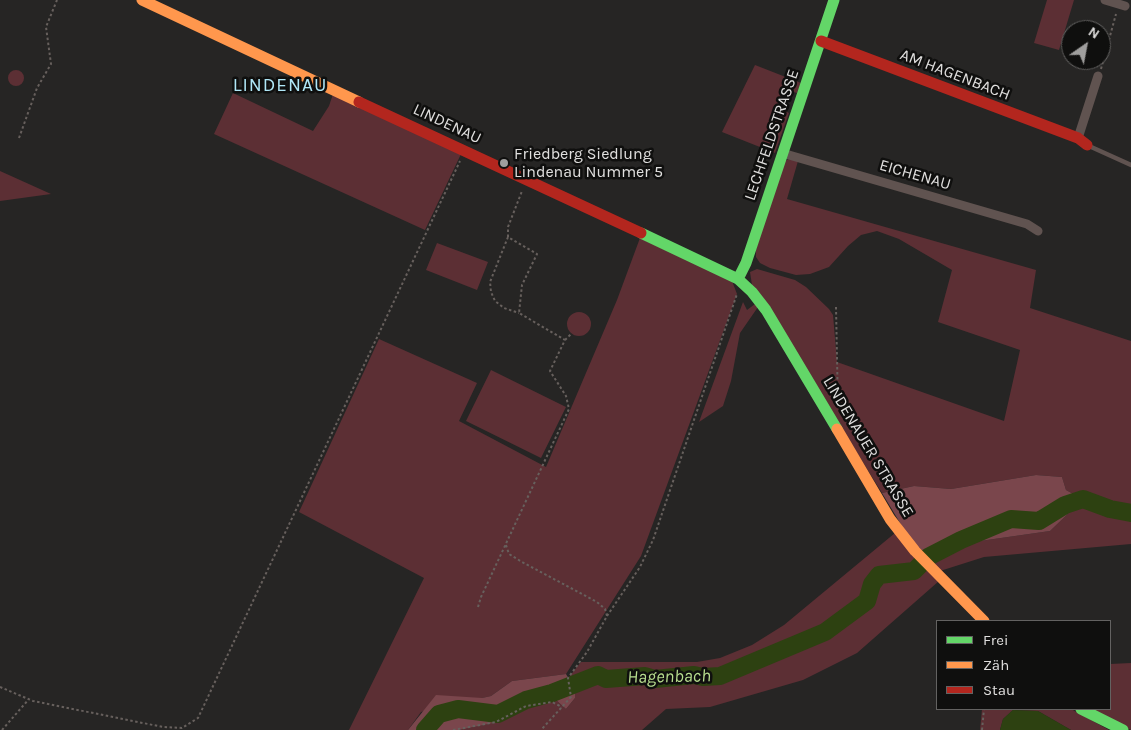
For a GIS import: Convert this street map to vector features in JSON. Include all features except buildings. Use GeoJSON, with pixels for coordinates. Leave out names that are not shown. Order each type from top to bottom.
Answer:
{"type":"FeatureCollection","features":[{"type":"Feature","properties":{"kind":"street","name":"LINDENAU"},"geometry":{"type":"LineString","coordinates":[[142,0],[740,281]]}},
{"type":"Feature","properties":{"kind":"street","name":"LECHFELDSTRASSE"},"geometry":{"type":"LineString","coordinates":[[740,281],[834,0]]}},
{"type":"Feature","properties":{"kind":"street"},"geometry":{"type":"LineString","coordinates":[[1105,0],[1122,5]]}},
{"type":"Feature","properties":{"kind":"street","name":"AM HAGENBACH"},"geometry":{"type":"LineString","coordinates":[[821,41],[1083,142]]}},
{"type":"Feature","properties":{"kind":"street"},"geometry":{"type":"LineString","coordinates":[[1083,142],[1098,76]]}},
{"type":"Feature","properties":{"kind":"street","name":"EICHENAU"},"geometry":{"type":"LineString","coordinates":[[782,153],[1027,224],[1038,231]]}},
{"type":"Feature","properties":{"kind":"street","name":"LINDENAUER STRASSE"},"geometry":{"type":"LineString","coordinates":[[740,281],[766,310],[890,519],[909,544],[983,620]]}},
{"type":"Feature","properties":{"kind":"street"},"geometry":{"type":"LineString","coordinates":[[1084,710],[1122,730]]}},
{"type":"Feature","properties":{"kind":"lane"},"geometry":{"type":"LineString","coordinates":[[1083,142],[1131,165]]}},
{"type":"Feature","properties":{"kind":"path"},"geometry":{"type":"LineString","coordinates":[[19,138],[37,88],[51,64],[46,27],[57,0]]}},
{"type":"Feature","properties":{"kind":"path"},"geometry":{"type":"LineString","coordinates":[[1098,76],[1122,5]]}},
{"type":"Feature","properties":{"kind":"path"},"geometry":{"type":"LineString","coordinates":[[0,687],[28,699],[177,729],[188,726],[198,718],[465,151]]}},
{"type":"Feature","properties":{"kind":"path"},"geometry":{"type":"LineString","coordinates":[[527,180],[508,226],[508,237],[490,282],[491,292],[495,301],[504,308],[519,313],[565,340]]}},
{"type":"Feature","properties":{"kind":"path"},"geometry":{"type":"LineString","coordinates":[[508,237],[537,254],[522,285],[519,313]]}},
{"type":"Feature","properties":{"kind":"path"},"geometry":{"type":"LineString","coordinates":[[541,730],[571,697],[568,678],[586,652],[606,616],[640,567],[653,540],[740,281]]}},
{"type":"Feature","properties":{"kind":"path"},"geometry":{"type":"LineString","coordinates":[[832,421],[838,402],[836,307]]}},
{"type":"Feature","properties":{"kind":"path"},"geometry":{"type":"LineString","coordinates":[[478,607],[480,597],[569,409],[566,396],[550,371],[565,340],[572,333]]}},
{"type":"Feature","properties":{"kind":"path"},"geometry":{"type":"LineString","coordinates":[[506,542],[509,554],[597,602],[605,609],[606,616]]}},
{"type":"Feature","properties":{"kind":"path"},"geometry":{"type":"LineString","coordinates":[[2,730],[28,699]]}},
{"type":"Feature","properties":{"kind":"path"},"geometry":{"type":"LineString","coordinates":[[453,730],[496,722],[526,706],[552,702],[562,707]]}},
{"type":"Feature","properties":{"kind":"path"},"geometry":{"type":"LineString","coordinates":[[982,730],[984,710]]}},
{"type":"Feature","properties":{"kind":"shaded area"},"geometry":{"type":"Polygon","coordinates":[[[1047,0],[1074,0],[1068,20],[1061,20],[1061,43],[1059,50],[1034,43],[1047,0]]]}},
{"type":"Feature","properties":{"kind":"shaded area"},"geometry":{"type":"Polygon","coordinates":[[[755,65],[801,83],[797,93],[790,91],[783,110],[789,113],[775,153],[722,132],[755,65]]]}},
{"type":"Feature","properties":{"kind":"shaded area"},"geometry":{"type":"Polygon","coordinates":[[[13,70],[19,70],[24,75],[22,84],[13,86],[8,81],[8,75],[13,70]]]}},
{"type":"Feature","properties":{"kind":"shaded area"},"geometry":{"type":"Polygon","coordinates":[[[233,93],[313,131],[329,106],[333,94],[461,154],[425,230],[214,134],[233,93]]]}},
{"type":"Feature","properties":{"kind":"shaded area"},"geometry":{"type":"Polygon","coordinates":[[[789,159],[798,161],[787,199],[1036,270],[1030,308],[1131,341],[1131,509],[1116,508],[1090,497],[1077,496],[1066,490],[1062,477],[1036,475],[951,489],[914,486],[882,493],[752,285],[750,272],[757,269],[795,280],[806,287],[829,309],[833,315],[837,362],[1004,421],[1020,350],[938,322],[952,270],[899,239],[877,231],[861,235],[829,267],[810,274],[796,275],[770,268],[760,263],[756,257],[756,249],[783,162],[789,159]]]}},
{"type":"Feature","properties":{"kind":"shaded area"},"geometry":{"type":"Polygon","coordinates":[[[0,171],[51,194],[0,201],[0,171]]]}},
{"type":"Feature","properties":{"kind":"shaded area"},"geometry":{"type":"Polygon","coordinates":[[[640,238],[732,281],[737,294],[641,556],[566,674],[512,681],[491,696],[421,712],[408,730],[349,730],[424,578],[299,512],[379,339],[477,383],[459,421],[546,467],[617,300],[640,238]]]}},
{"type":"Feature","properties":{"kind":"shaded area"},"geometry":{"type":"Polygon","coordinates":[[[437,243],[488,262],[477,290],[426,270],[437,243]]]}},
{"type":"Feature","properties":{"kind":"shaded area"},"geometry":{"type":"Polygon","coordinates":[[[743,302],[747,310],[755,304],[758,307],[740,333],[731,381],[723,406],[699,422],[743,302]]]}},
{"type":"Feature","properties":{"kind":"shaded area"},"geometry":{"type":"Polygon","coordinates":[[[579,312],[587,316],[591,324],[587,332],[579,336],[571,332],[567,324],[571,316],[579,312]]]}},
{"type":"Feature","properties":{"kind":"shaded area"},"geometry":{"type":"Polygon","coordinates":[[[491,370],[566,407],[541,458],[466,421],[491,370]]]}},
{"type":"Feature","properties":{"kind":"shaded area"},"geometry":{"type":"Polygon","coordinates":[[[1036,475],[1062,477],[1066,490],[1077,496],[1073,509],[1050,531],[980,541],[931,561],[911,541],[882,493],[914,486],[951,489],[1036,475]]]}},
{"type":"Feature","properties":{"kind":"shaded area"},"geometry":{"type":"Polygon","coordinates":[[[1074,504],[1093,504],[1109,511],[1131,516],[1131,544],[984,557],[940,571],[931,561],[980,541],[1050,531],[1073,509],[1074,504]]]}},
{"type":"Feature","properties":{"kind":"shaded area"},"geometry":{"type":"Polygon","coordinates":[[[895,533],[939,581],[857,653],[803,680],[710,707],[666,709],[642,730],[459,730],[499,722],[523,708],[556,700],[566,709],[575,698],[575,690],[591,682],[686,683],[722,679],[801,644],[796,637],[778,649],[753,657],[723,671],[711,669],[704,672],[695,671],[655,676],[638,672],[632,675],[611,676],[600,671],[573,682],[569,677],[581,662],[697,662],[720,658],[752,645],[784,625],[895,533]]]}},
{"type":"Feature","properties":{"kind":"shaded area"},"geometry":{"type":"Polygon","coordinates":[[[1131,663],[1131,730],[1090,710],[1111,710],[1111,664],[1131,663]]]}},
{"type":"Feature","properties":{"kind":"shaded area"},"geometry":{"type":"Polygon","coordinates":[[[566,674],[575,690],[575,698],[566,709],[556,700],[526,706],[499,722],[459,730],[408,730],[436,695],[482,698],[491,696],[512,681],[566,674]]]}},
{"type":"Feature","properties":{"kind":"shaded area"},"geometry":{"type":"Polygon","coordinates":[[[982,710],[1013,710],[1003,719],[1000,730],[980,730],[982,710]]]}},
{"type":"Feature","properties":{"kind":"shaded area"},"geometry":{"type":"Polygon","coordinates":[[[1013,710],[1073,710],[1109,730],[1071,730],[1038,711],[1013,710]]]}},
{"type":"Feature","properties":{"kind":"shaded area"},"geometry":{"type":"Polygon","coordinates":[[[1013,710],[1038,711],[1071,730],[1000,730],[1003,719],[1013,710]]]}},
{"type":"Feature","properties":{"kind":"waterway","name":"Hagenbach"},"geometry":{"type":"LineString","coordinates":[[928,557],[961,540],[1011,519],[1039,521],[1065,505],[1083,499],[1110,509],[1131,513]]}},
{"type":"Feature","properties":{"kind":"waterway","name":"Hagenbach"},"geometry":{"type":"LineString","coordinates":[[425,730],[439,714],[458,709],[498,714],[526,700],[552,693],[598,675],[606,679],[645,676],[655,679],[694,675],[703,677],[720,676],[825,632],[867,601],[872,584],[879,575],[914,571],[921,564]]}},
{"type":"Feature","properties":{"kind":"traffic: fast"},"geometry":{"type":"LineString","coordinates":[[738,279],[746,263],[834,0]]}},
{"type":"Feature","properties":{"kind":"traffic: fast"},"geometry":{"type":"LineString","coordinates":[[641,233],[738,279],[752,292],[766,310],[837,429]]}},
{"type":"Feature","properties":{"kind":"traffic: fast"},"geometry":{"type":"LineString","coordinates":[[1083,710],[1123,730]]}},
{"type":"Feature","properties":{"kind":"traffic: slow"},"geometry":{"type":"LineString","coordinates":[[142,0],[359,102]]}},
{"type":"Feature","properties":{"kind":"traffic: slow"},"geometry":{"type":"LineString","coordinates":[[837,429],[890,519],[915,551],[983,620]]}},
{"type":"Feature","properties":{"kind":"traffic: jam"},"geometry":{"type":"LineString","coordinates":[[821,41],[1078,138],[1087,145]]}},
{"type":"Feature","properties":{"kind":"traffic: jam"},"geometry":{"type":"LineString","coordinates":[[359,102],[641,233]]}},
{"type":"Feature","properties":{"kind":"place","name":"Friedberg Siedlung Lindenau Nummer 5"},"geometry":{"type":"Point","coordinates":[504,163]}},
{"type":"Feature","properties":{"kind":"district","name":"LINDENAU"},"geometry":{"type":"Point","coordinates":[280,86]}}]}
